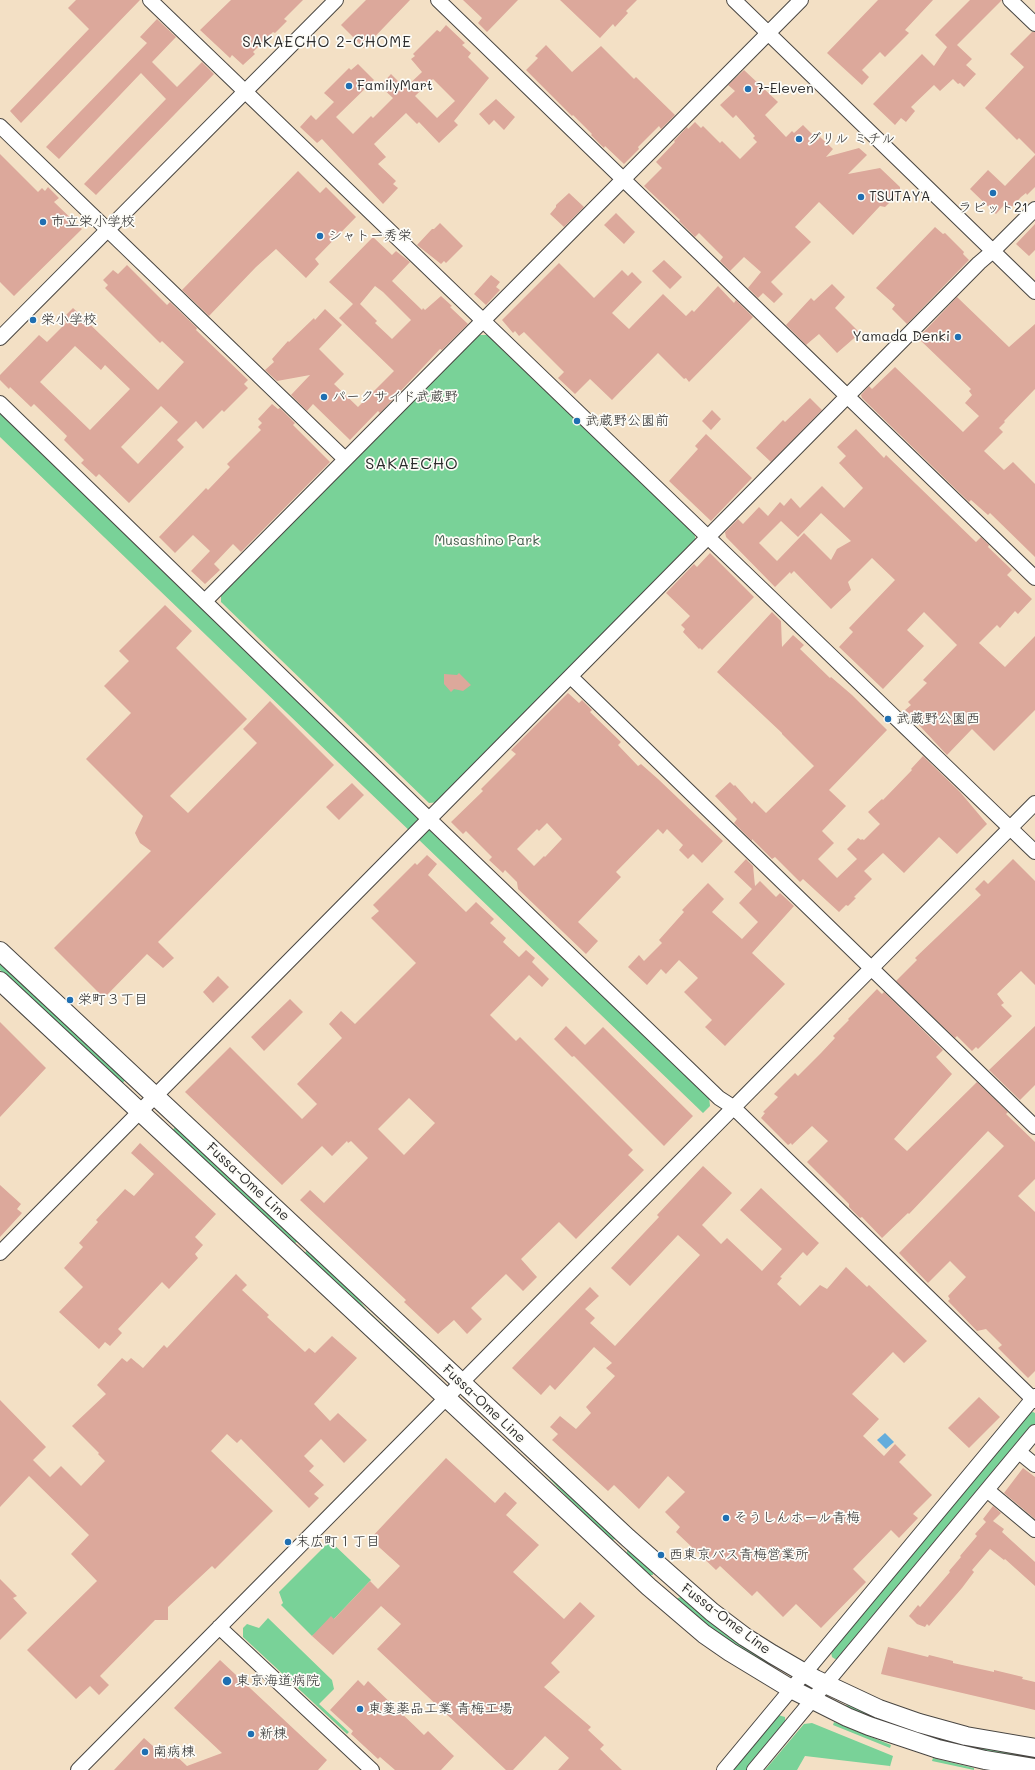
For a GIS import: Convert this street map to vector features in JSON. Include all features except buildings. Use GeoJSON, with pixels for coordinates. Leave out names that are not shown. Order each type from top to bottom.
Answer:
{"type":"FeatureCollection","features":[{"type":"Feature","properties":{"kind":"main road","name":"Fussa-Ome Line"},"geometry":{"type":"LineString","coordinates":[[0,951],[628,1538],[673,1579],[746,1637],[825,1684],[879,1709],[919,1723],[966,1736],[1035,1748]]}},
{"type":"Feature","properties":{"kind":"main road","name":"Fussa-Ome Line"},"geometry":{"type":"LineString","coordinates":[[0,981],[658,1595],[704,1634],[730,1652],[791,1689],[854,1720],[911,1741],[964,1756],[1035,1768]]}},
{"type":"Feature","properties":{"kind":"main road"},"geometry":{"type":"LineString","coordinates":[[293,1255],[309,1239]]}},
{"type":"Feature","properties":{"kind":"main road"},"geometry":{"type":"LineString","coordinates":[[613,1553],[628,1538]]}},
{"type":"Feature","properties":{"kind":"main road"},"geometry":{"type":"LineString","coordinates":[[658,1595],[673,1579]]}},
{"type":"Feature","properties":{"kind":"street"},"geometry":{"type":"LineString","coordinates":[[150,0],[1035,852]]}},
{"type":"Feature","properties":{"kind":"street"},"geometry":{"type":"LineString","coordinates":[[0,338],[336,0]]}},
{"type":"Feature","properties":{"kind":"street"},"geometry":{"type":"LineString","coordinates":[[438,0],[1035,578]]}},
{"type":"Feature","properties":{"kind":"street"},"geometry":{"type":"LineString","coordinates":[[734,0],[1035,292]]}},
{"type":"Feature","properties":{"kind":"street"},"geometry":{"type":"LineString","coordinates":[[205,601],[801,0]]}},
{"type":"Feature","properties":{"kind":"street"},"geometry":{"type":"LineString","coordinates":[[1010,0],[1035,24]]}},
{"type":"Feature","properties":{"kind":"street"},"geometry":{"type":"LineString","coordinates":[[0,126],[346,459]]}},
{"type":"Feature","properties":{"kind":"street"},"geometry":{"type":"LineString","coordinates":[[0,1253],[708,537],[848,398],[979,263],[1035,209]]}},
{"type":"Feature","properties":{"kind":"street"},"geometry":{"type":"LineString","coordinates":[[0,403],[429,819],[719,1098],[733,1107],[1034,1399],[724,1770]]}},
{"type":"Feature","properties":{"kind":"street"},"geometry":{"type":"LineString","coordinates":[[571,677],[1035,1126]]}},
{"type":"Feature","properties":{"kind":"street"},"geometry":{"type":"LineString","coordinates":[[78,1770],[733,1107],[1035,804]]}},
{"type":"Feature","properties":{"kind":"street"},"geometry":{"type":"LineString","coordinates":[[754,1770],[1035,1432]]}},
{"type":"Feature","properties":{"kind":"street"},"geometry":{"type":"LineString","coordinates":[[1019,1452],[1035,1465]]}},
{"type":"Feature","properties":{"kind":"street"},"geometry":{"type":"LineString","coordinates":[[987,1490],[1035,1530]]}},
{"type":"Feature","properties":{"kind":"street"},"geometry":{"type":"LineString","coordinates":[[219,1627],[372,1770]]}},
{"type":"Feature","properties":{"kind":"green space","name":"Musashino Park"},"geometry":{"type":"Polygon","coordinates":[[[479,335],[489,335],[694,530],[696,544],[440,802],[429,803],[221,602],[221,595],[479,335]]]}},
{"type":"Feature","properties":{"kind":"green space"},"geometry":{"type":"Polygon","coordinates":[[[0,413],[709,1097],[710,1106],[703,1113],[0,437],[0,413]]]}},
{"type":"Feature","properties":{"kind":"green space"},"geometry":{"type":"Polygon","coordinates":[[[0,964],[125,1080],[122,1084],[0,970],[0,964]]]}},
{"type":"Feature","properties":{"kind":"green space"},"geometry":{"type":"Polygon","coordinates":[[[175,1127],[298,1240],[297,1242],[295,1243],[173,1130],[175,1127]]]}},
{"type":"Feature","properties":{"kind":"green space"},"geometry":{"type":"Polygon","coordinates":[[[307,1250],[350,1289],[367,1310],[426,1365],[426,1367],[365,1312],[353,1297],[305,1253],[307,1250]]]}},
{"type":"Feature","properties":{"kind":"green space"},"geometry":{"type":"Polygon","coordinates":[[[1028,1413],[1035,1413],[1035,1425],[841,1658],[835,1659],[832,1657],[831,1652],[1028,1413]]]}},
{"type":"Feature","properties":{"kind":"green space"},"geometry":{"type":"Polygon","coordinates":[[[540,1468],[616,1539],[612,1540],[559,1489],[540,1468]]]}},
{"type":"Feature","properties":{"kind":"green space"},"geometry":{"type":"Polygon","coordinates":[[[330,1541],[371,1580],[334,1619],[312,1636],[281,1605],[283,1603],[279,1592],[330,1541]]]}},
{"type":"Feature","properties":{"kind":"green space"},"geometry":{"type":"Polygon","coordinates":[[[627,1550],[630,1550],[653,1572],[653,1575],[650,1575],[627,1554],[627,1550]]]}},
{"type":"Feature","properties":{"kind":"green space"},"geometry":{"type":"Polygon","coordinates":[[[681,1597],[707,1619],[771,1664],[771,1666],[740,1649],[705,1623],[677,1600],[681,1597]]]}},
{"type":"Feature","properties":{"kind":"green space"},"geometry":{"type":"Polygon","coordinates":[[[268,1618],[332,1680],[334,1689],[319,1704],[349,1732],[347,1734],[243,1637],[243,1628],[247,1624],[259,1628],[268,1618]]]}},
{"type":"Feature","properties":{"kind":"green space"},"geometry":{"type":"Polygon","coordinates":[[[848,1705],[917,1732],[965,1745],[1035,1758],[1035,1762],[965,1750],[876,1722],[845,1706],[848,1705]]]}},
{"type":"Feature","properties":{"kind":"green space"},"geometry":{"type":"Polygon","coordinates":[[[778,1715],[785,1717],[785,1725],[747,1770],[730,1770],[778,1715]]]}},
{"type":"Feature","properties":{"kind":"green space"},"geometry":{"type":"Polygon","coordinates":[[[834,1722],[891,1745],[890,1748],[833,1725],[834,1722]]]}},
{"type":"Feature","properties":{"kind":"green space"},"geometry":{"type":"Polygon","coordinates":[[[812,1723],[893,1756],[889,1770],[890,1766],[805,1756],[797,1770],[765,1770],[804,1724],[812,1723]]]}},
{"type":"Feature","properties":{"kind":"green space"},"geometry":{"type":"Polygon","coordinates":[[[933,1758],[974,1768],[974,1770],[932,1761],[933,1758]]]}},
{"type":"Feature","properties":{"kind":"water"},"geometry":{"type":"Polygon","coordinates":[[[885,1433],[894,1442],[886,1449],[877,1440],[885,1433]]]}},
{"type":"Feature","properties":{"kind":"place","name":"FamilyMart"},"geometry":{"type":"Point","coordinates":[349,86]}},
{"type":"Feature","properties":{"kind":"place","name":"7-Eleven"},"geometry":{"type":"Point","coordinates":[748,89]}},
{"type":"Feature","properties":{"kind":"place","name":"グリル ミチル"},"geometry":{"type":"Point","coordinates":[799,139]}},
{"type":"Feature","properties":{"kind":"place","name":"ラビット21"},"geometry":{"type":"Point","coordinates":[993,193]}},
{"type":"Feature","properties":{"kind":"place","name":"TSUTAYA"},"geometry":{"type":"Point","coordinates":[861,197]}},
{"type":"Feature","properties":{"kind":"place","name":"市立栄小学校"},"geometry":{"type":"Point","coordinates":[43,222]}},
{"type":"Feature","properties":{"kind":"place","name":"シャトー秀栄"},"geometry":{"type":"Point","coordinates":[320,236]}},
{"type":"Feature","properties":{"kind":"place","name":"栄小学校"},"geometry":{"type":"Point","coordinates":[33,320]}},
{"type":"Feature","properties":{"kind":"place","name":"Yamada Denki"},"geometry":{"type":"Point","coordinates":[958,337]}},
{"type":"Feature","properties":{"kind":"place","name":"パークサイド武蔵野"},"geometry":{"type":"Point","coordinates":[324,397]}},
{"type":"Feature","properties":{"kind":"place","name":"武蔵野公園前"},"geometry":{"type":"Point","coordinates":[577,421]}},
{"type":"Feature","properties":{"kind":"place","name":"武蔵野公園西"},"geometry":{"type":"Point","coordinates":[888,719]}},
{"type":"Feature","properties":{"kind":"place","name":"栄町３丁目"},"geometry":{"type":"Point","coordinates":[70,1000]}},
{"type":"Feature","properties":{"kind":"place","name":"そうしんホール青梅"},"geometry":{"type":"Point","coordinates":[726,1518]}},
{"type":"Feature","properties":{"kind":"place","name":"末広町１丁目"},"geometry":{"type":"Point","coordinates":[288,1542]}},
{"type":"Feature","properties":{"kind":"place","name":"西東京バス青梅営業所"},"geometry":{"type":"Point","coordinates":[661,1555]}},
{"type":"Feature","properties":{"kind":"place","name":"東京海道病院"},"geometry":{"type":"Point","coordinates":[227,1681]}},
{"type":"Feature","properties":{"kind":"place","name":"東菱薬品工業 青梅工場"},"geometry":{"type":"Point","coordinates":[360,1709]}},
{"type":"Feature","properties":{"kind":"place","name":"新棟"},"geometry":{"type":"Point","coordinates":[251,1734]}},
{"type":"Feature","properties":{"kind":"place","name":"南病棟"},"geometry":{"type":"Point","coordinates":[145,1752]}},
{"type":"Feature","properties":{"kind":"district","name":"SAKAECHO 2-CHOME"},"geometry":{"type":"Point","coordinates":[327,42]}},
{"type":"Feature","properties":{"kind":"district","name":"SAKAECHO"},"geometry":{"type":"Point","coordinates":[412,464]}}]}
